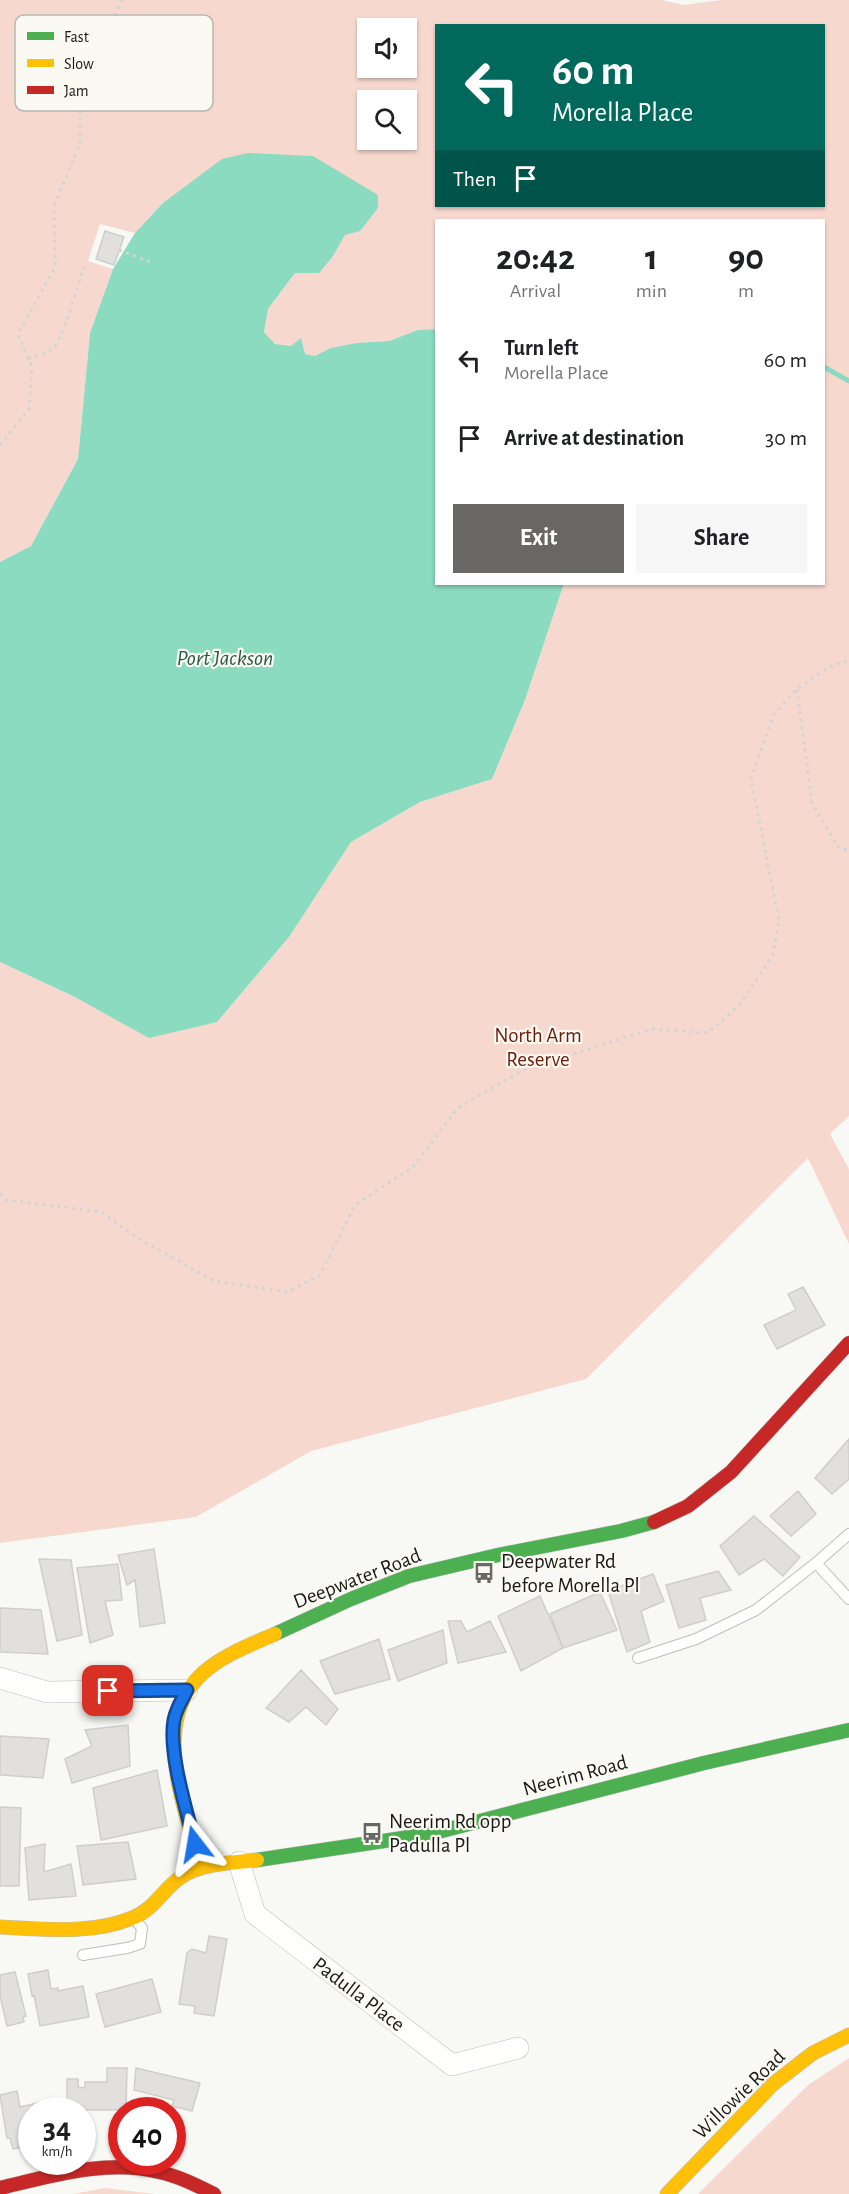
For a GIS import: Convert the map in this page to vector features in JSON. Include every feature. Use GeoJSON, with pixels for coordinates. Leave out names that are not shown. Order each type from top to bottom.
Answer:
{"type":"FeatureCollection","features":[{"type":"Feature","properties":{"kind":"street","name":"Deepwater Road"},"geometry":{"type":"LineString","coordinates":[[201,1868],[174,1750],[174,1720],[195,1678],[219,1661],[274,1634],[403,1579],[513,1552],[622,1531],[676,1512],[717,1487],[751,1453],[849,1342]]}},
{"type":"Feature","properties":{"kind":"street"},"geometry":{"type":"LineString","coordinates":[[0,1678],[47,1692],[187,1690]]}},
{"type":"Feature","properties":{"kind":"street","name":"Neerim Road"},"geometry":{"type":"LineString","coordinates":[[201,1868],[440,1832],[704,1763],[849,1730]]}},
{"type":"Feature","properties":{"kind":"street","name":"Padulla Place"},"geometry":{"type":"LineString","coordinates":[[239,1862],[255,1914],[452,2065],[518,2048]]}},
{"type":"Feature","properties":{"kind":"street"},"geometry":{"type":"LineString","coordinates":[[0,1927],[90,1928],[134,1918],[150,1908],[181,1877],[201,1868]]}},
{"type":"Feature","properties":{"kind":"street","name":"Willowie Road"},"geometry":{"type":"LineString","coordinates":[[667,2194],[773,2084],[813,2053],[849,2035]]}},
{"type":"Feature","properties":{"kind":"street"},"geometry":{"type":"LineString","coordinates":[[0,2188],[100,2167],[138,2167],[170,2173],[214,2194]]}},
{"type":"Feature","properties":{"kind":"lane"},"geometry":{"type":"LineString","coordinates":[[638,1658],[696,1639],[756,1610],[849,1534]]}},
{"type":"Feature","properties":{"kind":"lane"},"geometry":{"type":"LineString","coordinates":[[816,1563],[849,1599]]}},
{"type":"Feature","properties":{"kind":"lane"},"geometry":{"type":"LineString","coordinates":[[83,1955],[140,1944],[142,1928],[134,1918]]}},
{"type":"Feature","properties":{"kind":"path"},"geometry":{"type":"LineString","coordinates":[[115,15],[122,0]]}},
{"type":"Feature","properties":{"kind":"path"},"geometry":{"type":"LineString","coordinates":[[0,445],[29,409],[32,367],[18,334],[55,267],[54,206],[80,144],[80,111]]}},
{"type":"Feature","properties":{"kind":"path"},"geometry":{"type":"LineString","coordinates":[[119,250],[153,264]]}},
{"type":"Feature","properties":{"kind":"path"},"geometry":{"type":"LineString","coordinates":[[28,359],[45,354],[54,347],[62,334],[84,267]]}},
{"type":"Feature","properties":{"kind":"path"},"geometry":{"type":"LineString","coordinates":[[0,1194],[7,1200],[101,1212],[138,1238],[214,1281],[287,1292],[320,1275],[355,1205],[413,1167],[458,1108],[523,1070],[651,1029],[708,1033],[740,1004],[773,955],[779,920],[751,779],[773,716],[797,689],[826,668],[849,660]]}},
{"type":"Feature","properties":{"kind":"path"},"geometry":{"type":"LineString","coordinates":[[797,689],[812,804],[839,848],[849,850]]}},
{"type":"Feature","properties":{"kind":"green space","name":"North Arm Reserve"},"geometry":{"type":"Polygon","coordinates":[[[0,0],[662,0],[683,5],[722,0],[849,0],[849,1116],[830,1134],[849,1169],[849,1244],[808,1158],[586,1379],[311,1451],[196,1517],[0,1543],[0,962],[75,997],[217,1022],[289,937],[351,842],[420,802],[492,779],[525,700],[563,585],[825,585],[825,219],[435,219],[435,329],[418,330],[389,341],[356,343],[332,348],[315,356],[305,354],[291,346],[275,344],[264,332],[268,309],[295,273],[333,256],[345,235],[163,203],[135,233],[100,224],[88,261],[113,269],[90,333],[78,459],[31,546],[0,562],[0,0]]]}},
{"type":"Feature","properties":{"kind":"green space"},"geometry":{"type":"Polygon","coordinates":[[[849,2058],[849,2194],[698,2194],[808,2085],[849,2058]]]}},
{"type":"Feature","properties":{"kind":"green space"},"geometry":{"type":"Polygon","coordinates":[[[105,2188],[155,2194],[73,2194],[105,2188]]]}},
{"type":"Feature","properties":{"kind":"water","name":"Port Jackson"},"geometry":{"type":"Polygon","coordinates":[[[248,153],[313,156],[378,195],[378,208],[360,231],[345,235],[333,256],[319,273],[295,273],[268,309],[264,332],[275,344],[291,346],[301,338],[305,354],[315,356],[331,348],[356,343],[389,341],[418,330],[435,329],[435,585],[563,586],[525,700],[492,779],[420,802],[351,842],[289,937],[217,1022],[149,1038],[75,997],[0,962],[0,562],[31,546],[78,459],[90,333],[113,269],[135,233],[163,203],[222,159],[248,153]]]}},
{"type":"Feature","properties":{"kind":"building"},"geometry":{"type":"Polygon","coordinates":[[[105,231],[124,237],[114,265],[96,259],[105,231]]]}},
{"type":"Feature","properties":{"kind":"building"},"geometry":{"type":"Polygon","coordinates":[[[803,1287],[825,1325],[777,1349],[764,1325],[796,1310],[788,1294],[803,1287]]]}},
{"type":"Feature","properties":{"kind":"building"},"geometry":{"type":"Polygon","coordinates":[[[849,1439],[849,1479],[832,1494],[815,1478],[849,1439]]]}},
{"type":"Feature","properties":{"kind":"building"},"geometry":{"type":"Polygon","coordinates":[[[798,1491],[816,1514],[791,1536],[770,1516],[798,1491]]]}},
{"type":"Feature","properties":{"kind":"building"},"geometry":{"type":"Polygon","coordinates":[[[754,1516],[800,1557],[783,1576],[764,1559],[739,1575],[720,1546],[754,1516]]]}},
{"type":"Feature","properties":{"kind":"building"},"geometry":{"type":"Polygon","coordinates":[[[154,1549],[165,1623],[140,1627],[135,1580],[127,1585],[118,1555],[154,1549]]]}},
{"type":"Feature","properties":{"kind":"building"},"geometry":{"type":"Polygon","coordinates":[[[39,1559],[71,1560],[82,1635],[57,1641],[39,1559]]]}},
{"type":"Feature","properties":{"kind":"building"},"geometry":{"type":"Polygon","coordinates":[[[118,1564],[122,1600],[105,1601],[113,1635],[90,1643],[77,1568],[118,1564]]]}},
{"type":"Feature","properties":{"kind":"building"},"geometry":{"type":"Polygon","coordinates":[[[718,1571],[731,1590],[700,1598],[706,1620],[679,1628],[666,1585],[718,1571]]]}},
{"type":"Feature","properties":{"kind":"building"},"geometry":{"type":"Polygon","coordinates":[[[653,1574],[664,1601],[641,1611],[650,1642],[627,1652],[608,1591],[653,1574]]]}},
{"type":"Feature","properties":{"kind":"building"},"geometry":{"type":"Polygon","coordinates":[[[600,1592],[617,1630],[563,1648],[550,1614],[600,1592]]]}},
{"type":"Feature","properties":{"kind":"building"},"geometry":{"type":"Polygon","coordinates":[[[540,1596],[563,1648],[521,1671],[498,1616],[540,1596]]]}},
{"type":"Feature","properties":{"kind":"building"},"geometry":{"type":"Polygon","coordinates":[[[0,1608],[41,1610],[48,1654],[0,1652],[0,1608]]]}},
{"type":"Feature","properties":{"kind":"building"},"geometry":{"type":"Polygon","coordinates":[[[448,1621],[461,1621],[467,1632],[490,1621],[506,1652],[458,1663],[448,1621]]]}},
{"type":"Feature","properties":{"kind":"building"},"geometry":{"type":"Polygon","coordinates":[[[443,1630],[447,1663],[398,1681],[388,1650],[443,1630]]]}},
{"type":"Feature","properties":{"kind":"building"},"geometry":{"type":"Polygon","coordinates":[[[379,1639],[390,1679],[335,1694],[320,1661],[379,1639]]]}},
{"type":"Feature","properties":{"kind":"building"},"geometry":{"type":"Polygon","coordinates":[[[301,1670],[338,1709],[326,1725],[306,1707],[289,1722],[266,1708],[301,1670]]]}},
{"type":"Feature","properties":{"kind":"building"},"geometry":{"type":"Polygon","coordinates":[[[128,1725],[130,1766],[72,1783],[65,1759],[92,1746],[85,1730],[128,1725]]]}},
{"type":"Feature","properties":{"kind":"building"},"geometry":{"type":"Polygon","coordinates":[[[0,1736],[49,1739],[43,1778],[0,1775],[0,1736]]]}},
{"type":"Feature","properties":{"kind":"building"},"geometry":{"type":"Polygon","coordinates":[[[157,1770],[167,1826],[101,1840],[93,1788],[157,1770]]]}},
{"type":"Feature","properties":{"kind":"building"},"geometry":{"type":"Polygon","coordinates":[[[0,1807],[21,1808],[19,1886],[0,1886],[0,1807]]]}},
{"type":"Feature","properties":{"kind":"building"},"geometry":{"type":"Polygon","coordinates":[[[128,1842],[136,1879],[83,1885],[77,1846],[128,1842]]]}},
{"type":"Feature","properties":{"kind":"building"},"geometry":{"type":"Polygon","coordinates":[[[45,1844],[44,1872],[71,1864],[76,1896],[29,1900],[25,1848],[45,1844]]]}},
{"type":"Feature","properties":{"kind":"building"},"geometry":{"type":"Polygon","coordinates":[[[209,1936],[227,1939],[214,2016],[194,2013],[195,2006],[179,2004],[187,1953],[192,1949],[206,1953],[209,1936]]]}},
{"type":"Feature","properties":{"kind":"building"},"geometry":{"type":"Polygon","coordinates":[[[48,1970],[51,1989],[58,1988],[58,1991],[83,1986],[89,2017],[40,2026],[28,1974],[48,1970]]]}},
{"type":"Feature","properties":{"kind":"building"},"geometry":{"type":"Polygon","coordinates":[[[15,1972],[26,2016],[23,2017],[24,2022],[7,2026],[0,1996],[0,1975],[15,1972]]]}},
{"type":"Feature","properties":{"kind":"building"},"geometry":{"type":"Polygon","coordinates":[[[152,1979],[161,2012],[105,2027],[96,1994],[152,1979]]]}},
{"type":"Feature","properties":{"kind":"building"},"geometry":{"type":"Polygon","coordinates":[[[107,2068],[127,2068],[126,2097],[108,2097],[108,2110],[96,2110],[96,2097],[67,2097],[67,2079],[78,2079],[78,2087],[85,2088],[85,2082],[107,2082],[107,2068]]]}},
{"type":"Feature","properties":{"kind":"building"},"geometry":{"type":"Polygon","coordinates":[[[136,2068],[200,2083],[192,2111],[186,2110],[186,2097],[162,2097],[134,2090],[136,2068]]]}},
{"type":"Feature","properties":{"kind":"building"},"geometry":{"type":"Polygon","coordinates":[[[17,2091],[18,2148],[13,2149],[10,2138],[7,2138],[0,2095],[17,2091]]]}},
{"type":"Feature","properties":{"kind":"waterway"},"geometry":{"type":"LineString","coordinates":[[825,368],[849,381]]}},
{"type":"Feature","properties":{"kind":"traffic: fast"},"geometry":{"type":"LineString","coordinates":[[275,1634],[351,1599],[409,1576],[654,1522]]}},
{"type":"Feature","properties":{"kind":"traffic: fast"},"geometry":{"type":"LineString","coordinates":[[257,1860],[430,1834],[704,1763],[849,1730]]}},
{"type":"Feature","properties":{"kind":"traffic: slow"},"geometry":{"type":"LineString","coordinates":[[201,1868],[187,1820],[176,1767],[174,1741],[177,1716],[187,1693],[203,1673],[228,1656],[275,1634]]}},
{"type":"Feature","properties":{"kind":"traffic: slow"},"geometry":{"type":"LineString","coordinates":[[0,1927],[67,1930],[116,1923],[146,1910],[189,1872],[218,1864],[257,1860]]}},
{"type":"Feature","properties":{"kind":"traffic: slow"},"geometry":{"type":"LineString","coordinates":[[667,2194],[773,2084],[813,2053],[849,2035]]}},
{"type":"Feature","properties":{"kind":"traffic: jam"},"geometry":{"type":"LineString","coordinates":[[654,1522],[688,1506],[731,1472],[849,1343]]}},
{"type":"Feature","properties":{"kind":"traffic: jam"},"geometry":{"type":"LineString","coordinates":[[0,2188],[79,2171],[119,2167],[139,2168],[166,2174],[214,2194]]}},
{"type":"Feature","properties":{"kind":"place","name":"Deepwater Rd before Morella Pl"},"geometry":{"type":"Point","coordinates":[484,1573]}},
{"type":"Feature","properties":{"kind":"place","name":"Neerim Rd opp Padulla Pl"},"geometry":{"type":"Point","coordinates":[372,1833]}},
{"type":"Feature","properties":{"kind":"route"},"geometry":{"type":"LineString","coordinates":[[108,1691],[187,1690],[174,1720],[173,1734],[174,1750],[195,1844]]}}]}
